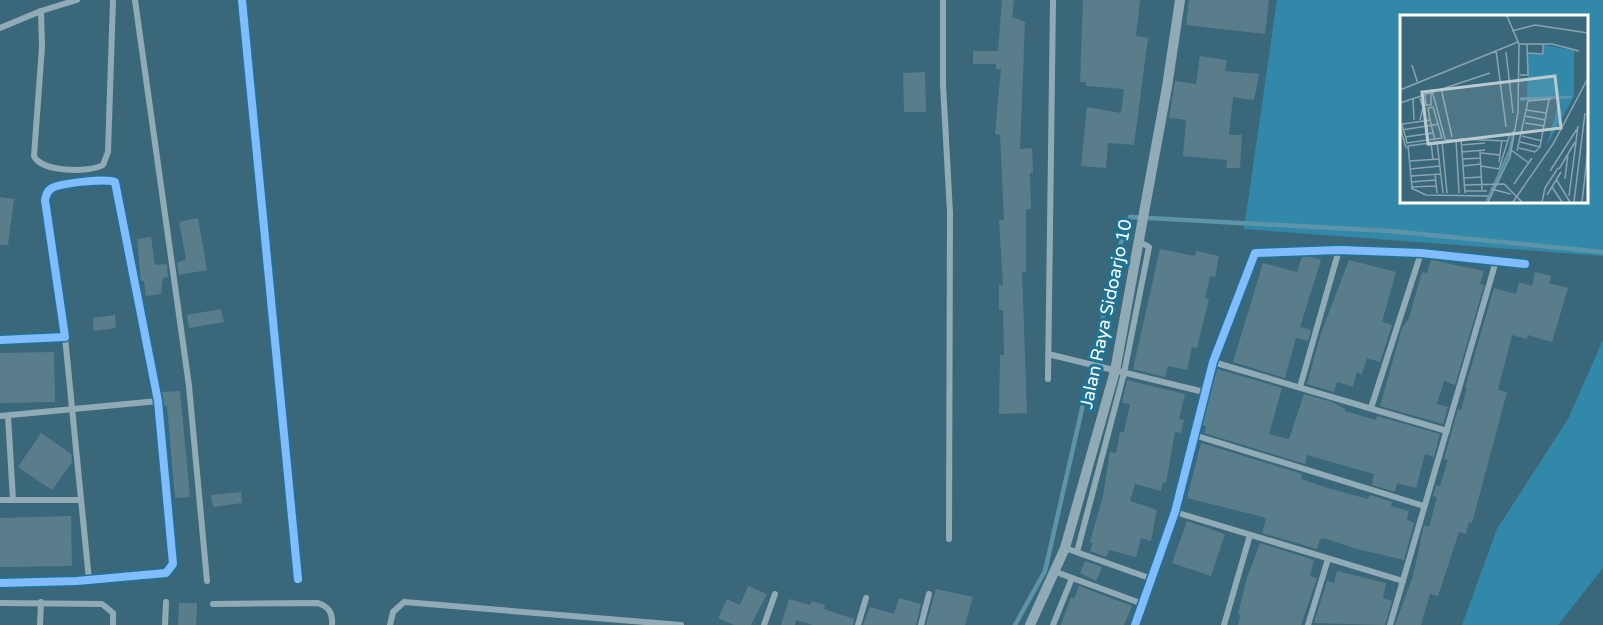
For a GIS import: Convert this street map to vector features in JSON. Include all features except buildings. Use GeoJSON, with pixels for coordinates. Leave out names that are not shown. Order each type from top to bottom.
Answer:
{"type":"FeatureCollection","features":[{"type":"Feature","properties":{"kind":"street"},"geometry":{"type":"LineString","coordinates":[[0,28],[76,0]]}},
{"type":"Feature","properties":{"kind":"street"},"geometry":{"type":"LineString","coordinates":[[41,11],[42,47],[34,156],[36,161],[47,168],[91,170],[103,165],[108,153],[113,0]]}},
{"type":"Feature","properties":{"kind":"street"},"geometry":{"type":"LineString","coordinates":[[135,0],[189,386],[207,581]]}},
{"type":"Feature","properties":{"kind":"street"},"geometry":{"type":"LineString","coordinates":[[242,0],[298,579]]}},
{"type":"Feature","properties":{"kind":"street"},"geometry":{"type":"LineString","coordinates":[[943,0],[943,84],[950,225],[949,539]]}},
{"type":"Feature","properties":{"kind":"street"},"geometry":{"type":"LineString","coordinates":[[1048,379],[1053,0]]}},
{"type":"Feature","properties":{"kind":"street","name":"Jalan Raya Sidoarjo 10"},"geometry":{"type":"LineString","coordinates":[[1030,625],[1065,548],[1114,370],[1140,239],[1180,0]]}},
{"type":"Feature","properties":{"kind":"street"},"geometry":{"type":"LineString","coordinates":[[0,583],[90,580],[166,573],[173,564],[158,401],[118,189],[112,180],[55,186],[46,196],[65,337],[90,580]]}},
{"type":"Feature","properties":{"kind":"street"},"geometry":{"type":"LineString","coordinates":[[1300,387],[1339,250]]}},
{"type":"Feature","properties":{"kind":"street"},"geometry":{"type":"LineString","coordinates":[[1135,625],[1175,512],[1213,362],[1255,253],[1339,250],[1421,253],[1525,264]]}},
{"type":"Feature","properties":{"kind":"street"},"geometry":{"type":"LineString","coordinates":[[1371,408],[1421,253]]}},
{"type":"Feature","properties":{"kind":"street"},"geometry":{"type":"LineString","coordinates":[[1390,625],[1496,261]]}},
{"type":"Feature","properties":{"kind":"street"},"geometry":{"type":"LineString","coordinates":[[0,340],[65,337]]}},
{"type":"Feature","properties":{"kind":"street"},"geometry":{"type":"LineString","coordinates":[[1048,354],[1204,392]]}},
{"type":"Feature","properties":{"kind":"street"},"geometry":{"type":"LineString","coordinates":[[1213,362],[1447,431]]}},
{"type":"Feature","properties":{"kind":"street"},"geometry":{"type":"LineString","coordinates":[[1077,552],[1114,370]]}},
{"type":"Feature","properties":{"kind":"street"},"geometry":{"type":"LineString","coordinates":[[0,416],[158,401]]}},
{"type":"Feature","properties":{"kind":"street"},"geometry":{"type":"LineString","coordinates":[[8,416],[13,500]]}},
{"type":"Feature","properties":{"kind":"street"},"geometry":{"type":"LineString","coordinates":[[1194,435],[1424,506]]}},
{"type":"Feature","properties":{"kind":"street"},"geometry":{"type":"LineString","coordinates":[[0,500],[81,500]]}},
{"type":"Feature","properties":{"kind":"street"},"geometry":{"type":"LineString","coordinates":[[1175,512],[1403,582]]}},
{"type":"Feature","properties":{"kind":"street"},"geometry":{"type":"LineString","coordinates":[[1224,625],[1250,535]]}},
{"type":"Feature","properties":{"kind":"street"},"geometry":{"type":"LineString","coordinates":[[1065,548],[1152,579]]}},
{"type":"Feature","properties":{"kind":"street"},"geometry":{"type":"LineString","coordinates":[[1308,625],[1328,559]]}},
{"type":"Feature","properties":{"kind":"street"},"geometry":{"type":"LineString","coordinates":[[1056,572],[1143,604]]}},
{"type":"Feature","properties":{"kind":"street"},"geometry":{"type":"LineString","coordinates":[[1053,625],[1072,578]]}},
{"type":"Feature","properties":{"kind":"street"},"geometry":{"type":"LineString","coordinates":[[764,625],[775,594]]}},
{"type":"Feature","properties":{"kind":"street"},"geometry":{"type":"LineString","coordinates":[[921,625],[929,594]]}},
{"type":"Feature","properties":{"kind":"street"},"geometry":{"type":"LineString","coordinates":[[858,625],[866,598]]}},
{"type":"Feature","properties":{"kind":"street"},"geometry":{"type":"LineString","coordinates":[[40,625],[41,602]]}},
{"type":"Feature","properties":{"kind":"street"},"geometry":{"type":"LineString","coordinates":[[165,625],[166,602]]}},
{"type":"Feature","properties":{"kind":"street"},"geometry":{"type":"LineString","coordinates":[[390,625],[393,612],[404,602],[681,625]]}},
{"type":"Feature","properties":{"kind":"street"},"geometry":{"type":"LineString","coordinates":[[0,603],[102,604],[113,613],[113,625]]}},
{"type":"Feature","properties":{"kind":"street"},"geometry":{"type":"LineString","coordinates":[[213,604],[318,603],[330,610],[333,616],[332,625]]}},
{"type":"Feature","properties":{"kind":"shaded area"},"geometry":{"type":"Polygon","coordinates":[[[1277,0],[1603,0],[1603,256],[1244,229],[1277,0]]]}},
{"type":"Feature","properties":{"kind":"shaded area"},"geometry":{"type":"Polygon","coordinates":[[[1603,340],[1603,568],[1558,625],[1462,625],[1497,529],[1568,419],[1603,340]]]}},
{"type":"Feature","properties":{"kind":"waterway"},"geometry":{"type":"LineString","coordinates":[[1015,625],[1045,571],[1118,251],[1130,217],[1390,231],[1603,252]]}},
{"type":"Feature","properties":{"kind":"cycle path"},"geometry":{"type":"LineString","coordinates":[[242,0],[298,579]]}},
{"type":"Feature","properties":{"kind":"cycle path"},"geometry":{"type":"LineString","coordinates":[[0,340],[65,337],[46,195],[52,188],[65,184],[94,181],[115,182],[158,401],[173,564],[166,573],[77,581],[0,583]]}},
{"type":"Feature","properties":{"kind":"cycle path"},"geometry":{"type":"LineString","coordinates":[[1135,625],[1175,512],[1213,362],[1255,253],[1339,250],[1421,253],[1525,264]]}}]}
